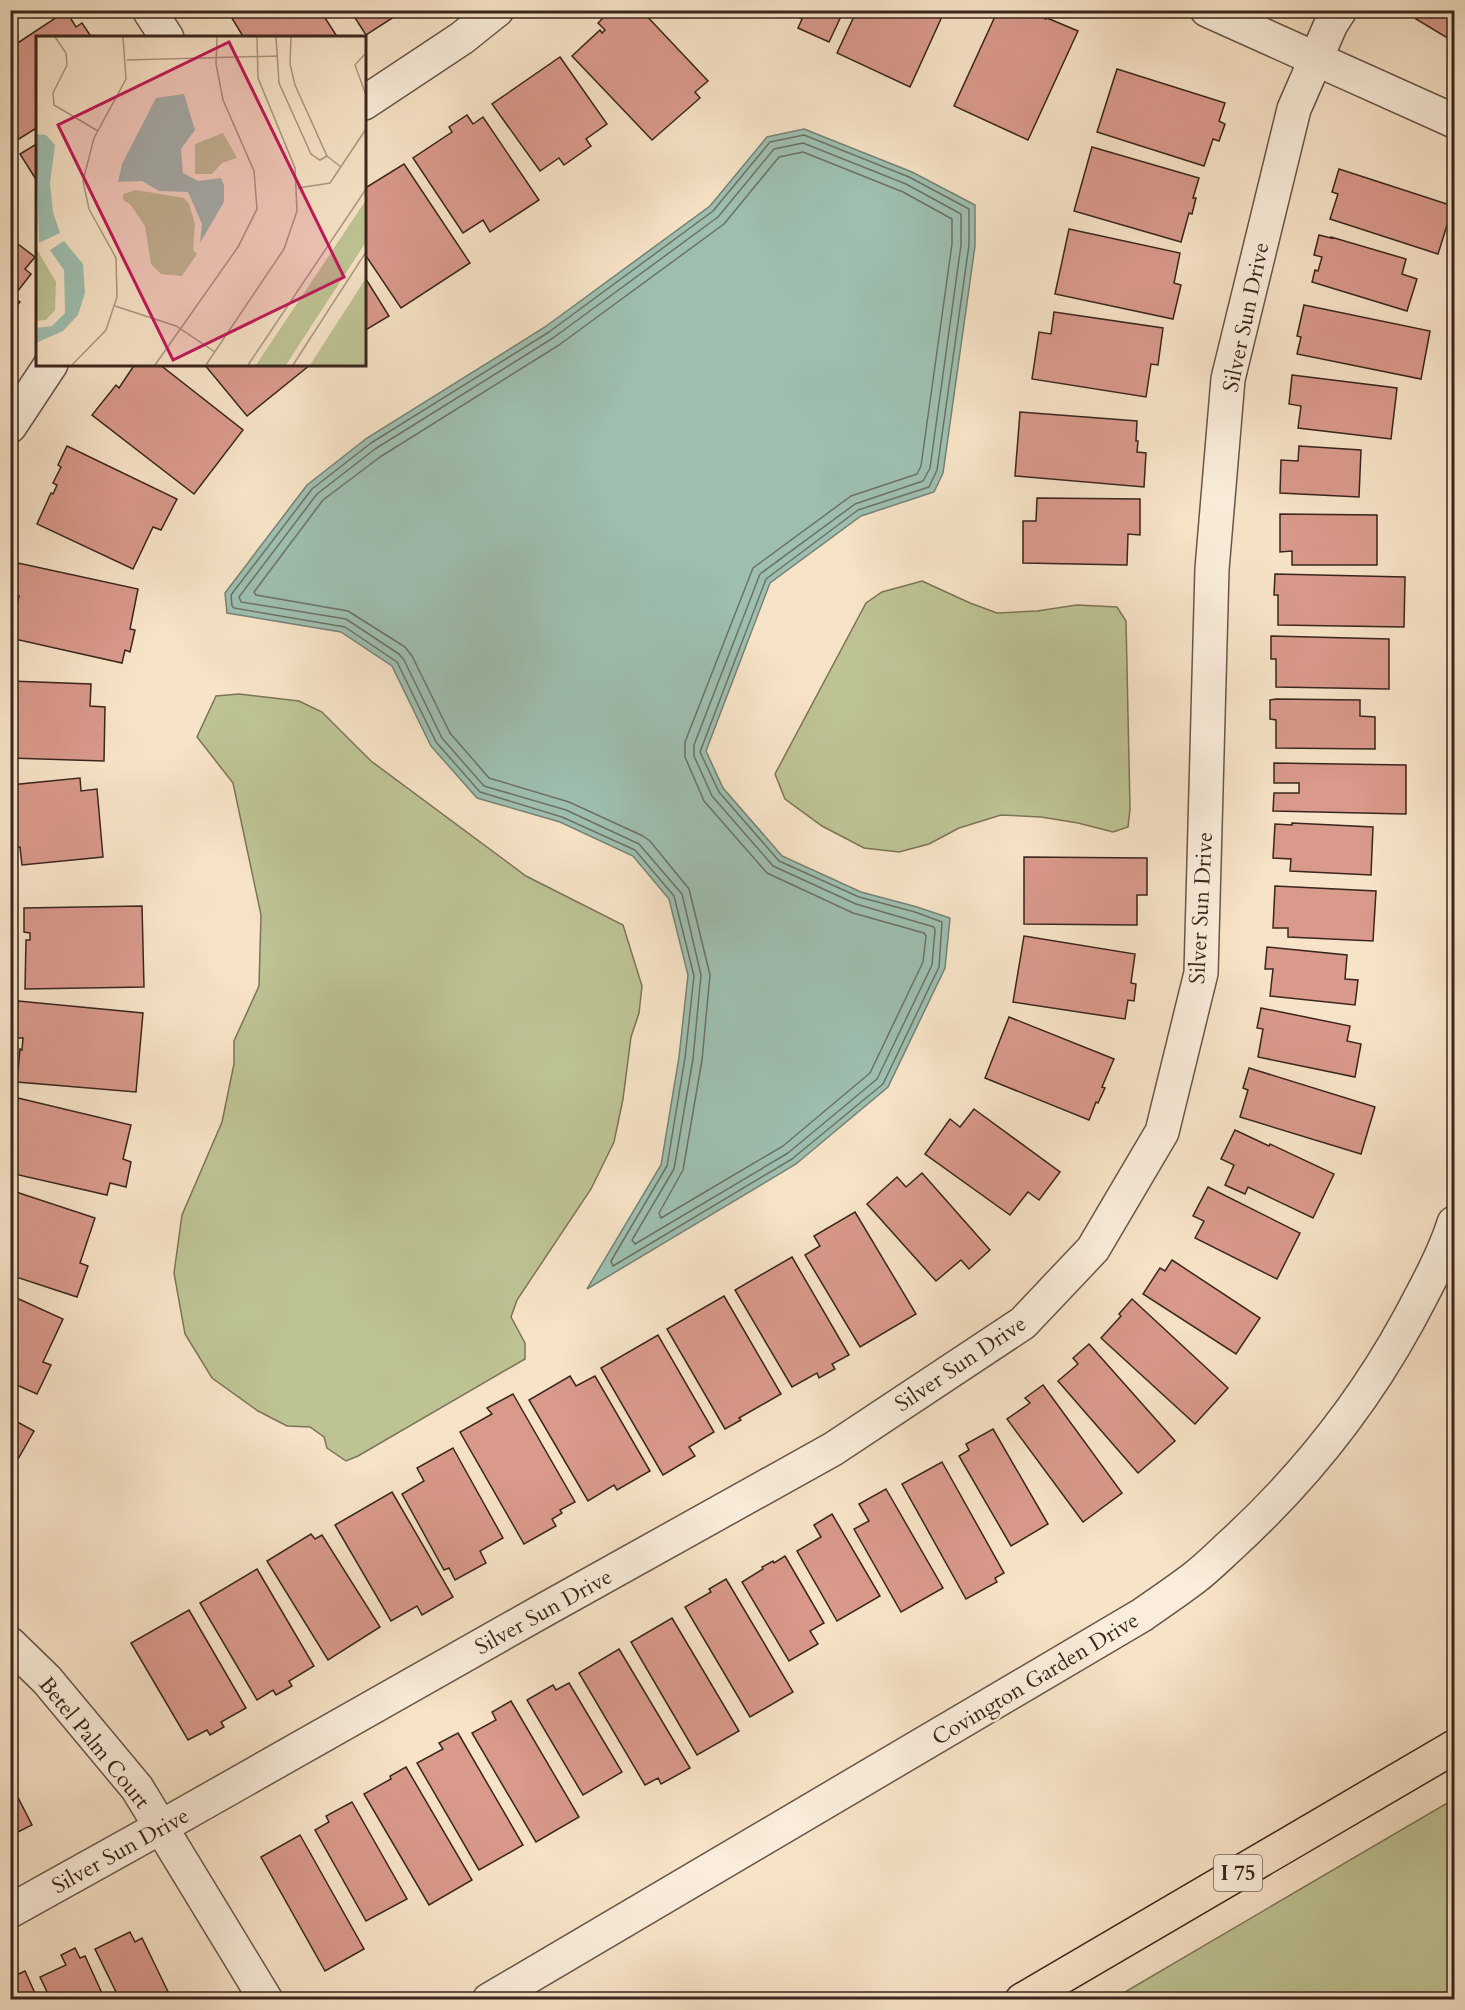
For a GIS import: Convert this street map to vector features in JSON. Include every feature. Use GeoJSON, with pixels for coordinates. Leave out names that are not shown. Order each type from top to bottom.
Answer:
{"type":"FeatureCollection","features":[{"type":"Feature","properties":{"kind":"highway","name":"I 75"},"geometry":{"type":"LineString","coordinates":[[1022,2000],[1455,1747]]}},
{"type":"Feature","properties":{"kind":"street"},"geometry":{"type":"LineString","coordinates":[[148,10],[166,36]]}},
{"type":"Feature","properties":{"kind":"street"},"geometry":{"type":"LineString","coordinates":[[366,102],[462,38],[497,10]]}},
{"type":"Feature","properties":{"kind":"street"},"geometry":{"type":"LineString","coordinates":[[1207,10],[1455,121]]}},
{"type":"Feature","properties":{"kind":"street","name":"Silver Sun Drive"},"geometry":{"type":"LineString","coordinates":[[10,1911],[833,1449],[1023,1323],[1093,1249],[1162,1132],[1201,973],[1212,569],[1228,379],[1294,109],[1331,24],[1340,10]]}},
{"type":"Feature","properties":{"kind":"street"},"geometry":{"type":"LineString","coordinates":[[10,426],[50,366]]}},
{"type":"Feature","properties":{"kind":"street","name":"Covington Garden Drive"},"geometry":{"type":"LineString","coordinates":[[489,2000],[1142,1616],[1195,1577],[1247,1531],[1295,1482],[1363,1396],[1387,1360],[1417,1304],[1447,1244],[1455,1222]]}},
{"type":"Feature","properties":{"kind":"street","name":"Betel Palm Court"},"geometry":{"type":"LineString","coordinates":[[10,1644],[47,1680],[137,1788],[266,2000]]}},
{"type":"Feature","properties":{"kind":"green space"},"geometry":{"type":"Polygon","coordinates":[[[922,581],[997,613],[1037,611],[1077,605],[1117,607],[1126,621],[1130,809],[1128,827],[1113,832],[1041,817],[1001,815],[959,828],[929,844],[899,852],[864,848],[822,826],[785,799],[775,774],[866,603],[882,592],[922,581]]]}},
{"type":"Feature","properties":{"kind":"green space"},"geometry":{"type":"Polygon","coordinates":[[[239,694],[299,701],[322,712],[371,761],[526,876],[623,925],[642,986],[639,1013],[631,1037],[623,1099],[614,1142],[591,1189],[517,1300],[511,1317],[525,1343],[525,1359],[346,1461],[327,1448],[324,1437],[310,1427],[287,1426],[258,1411],[212,1378],[185,1334],[174,1273],[182,1215],[222,1122],[234,1064],[234,1041],[259,986],[261,915],[233,783],[197,737],[216,696],[239,694]]]}},
{"type":"Feature","properties":{"kind":"green space"},"geometry":{"type":"Polygon","coordinates":[[[1454,1799],[1454,1999],[1113,1999],[1454,1799]]]}},
{"type":"Feature","properties":{"kind":"water"},"geometry":{"type":"Polygon","coordinates":[[[804,129],[912,172],[975,205],[975,246],[943,473],[934,492],[861,516],[770,583],[706,751],[723,788],[782,856],[861,892],[950,918],[945,968],[888,1087],[796,1164],[587,1289],[661,1165],[679,1057],[688,975],[669,899],[633,856],[560,822],[477,798],[431,746],[392,666],[341,632],[227,613],[225,593],[307,485],[367,438],[545,327],[710,206],[767,137],[804,129]]]}},
{"type":"Feature","properties":{"kind":"building"},"geometry":{"type":"Polygon","coordinates":[[[10,10],[26,10],[10,20],[10,10]]]}},
{"type":"Feature","properties":{"kind":"building"},"geometry":{"type":"Polygon","coordinates":[[[227,10],[320,10],[337,36],[243,36],[227,10]]]}},
{"type":"Feature","properties":{"kind":"building"},"geometry":{"type":"Polygon","coordinates":[[[350,10],[394,10],[397,15],[366,35],[350,10]]]}},
{"type":"Feature","properties":{"kind":"building"},"geometry":{"type":"Polygon","coordinates":[[[609,10],[641,10],[708,81],[695,92],[700,98],[652,140],[572,56],[600,30],[602,33],[605,30],[598,23],[609,10]]]}},
{"type":"Feature","properties":{"kind":"building"},"geometry":{"type":"Polygon","coordinates":[[[784,10],[844,10],[829,42],[798,28],[802,19],[784,10]]]}},
{"type":"Feature","properties":{"kind":"building"},"geometry":{"type":"Polygon","coordinates":[[[857,10],[945,10],[910,87],[837,53],[857,10]]]}},
{"type":"Feature","properties":{"kind":"building"},"geometry":{"type":"Polygon","coordinates":[[[998,10],[1035,10],[1039,12],[1037,15],[1078,31],[1028,140],[954,106],[998,10]]]}},
{"type":"Feature","properties":{"kind":"building"},"geometry":{"type":"Polygon","coordinates":[[[1421,10],[1454,10],[1454,42],[1416,19],[1421,10]]]}},
{"type":"Feature","properties":{"kind":"building"},"geometry":{"type":"Polygon","coordinates":[[[66,11],[76,27],[82,23],[91,36],[36,36],[36,128],[11,144],[10,48],[66,11]]]}},
{"type":"Feature","properties":{"kind":"building"},"geometry":{"type":"Polygon","coordinates":[[[560,57],[607,124],[586,139],[591,146],[564,165],[559,158],[540,171],[492,104],[560,57]]]}},
{"type":"Feature","properties":{"kind":"building"},"geometry":{"type":"Polygon","coordinates":[[[1117,69],[1225,103],[1219,121],[1225,124],[1219,141],[1213,139],[1204,166],[1097,132],[1117,69]]]}},
{"type":"Feature","properties":{"kind":"building"},"geometry":{"type":"Polygon","coordinates":[[[467,115],[473,124],[483,117],[539,200],[490,232],[483,220],[463,233],[413,158],[452,132],[449,127],[467,115]]]}},
{"type":"Feature","properties":{"kind":"building"},"geometry":{"type":"Polygon","coordinates":[[[36,144],[36,179],[20,154],[36,144]]]}},
{"type":"Feature","properties":{"kind":"building"},"geometry":{"type":"Polygon","coordinates":[[[1092,147],[1199,178],[1193,198],[1196,198],[1192,214],[1189,213],[1181,242],[1074,211],[1092,147]]]}},
{"type":"Feature","properties":{"kind":"building"},"geometry":{"type":"Polygon","coordinates":[[[404,164],[470,263],[401,308],[366,256],[367,187],[404,164]]]}},
{"type":"Feature","properties":{"kind":"building"},"geometry":{"type":"Polygon","coordinates":[[[1339,169],[1453,206],[1438,254],[1330,219],[1338,194],[1332,192],[1339,169]]]}},
{"type":"Feature","properties":{"kind":"building"},"geometry":{"type":"Polygon","coordinates":[[[1069,229],[1180,253],[1174,283],[1181,285],[1173,319],[1055,294],[1069,229]]]}},
{"type":"Feature","properties":{"kind":"building"},"geometry":{"type":"Polygon","coordinates":[[[1319,235],[1406,259],[1402,274],[1417,279],[1407,311],[1312,282],[1322,257],[1314,255],[1319,235]]]}},
{"type":"Feature","properties":{"kind":"building"},"geometry":{"type":"Polygon","coordinates":[[[10,238],[35,257],[25,269],[31,274],[13,297],[20,302],[10,314],[10,238]]]}},
{"type":"Feature","properties":{"kind":"building"},"geometry":{"type":"Polygon","coordinates":[[[366,279],[389,316],[366,330],[366,279]]]}},
{"type":"Feature","properties":{"kind":"building"},"geometry":{"type":"Polygon","coordinates":[[[1304,305],[1430,331],[1421,379],[1297,354],[1301,337],[1297,336],[1304,305]]]}},
{"type":"Feature","properties":{"kind":"building"},"geometry":{"type":"Polygon","coordinates":[[[1054,312],[1163,328],[1158,365],[1151,364],[1146,397],[1032,379],[1039,332],[1051,334],[1054,312]]]}},
{"type":"Feature","properties":{"kind":"building"},"geometry":{"type":"Polygon","coordinates":[[[134,366],[162,366],[243,430],[194,494],[92,415],[116,385],[119,388],[134,366]]]}},
{"type":"Feature","properties":{"kind":"building"},"geometry":{"type":"Polygon","coordinates":[[[206,366],[309,366],[247,416],[206,366]]]}},
{"type":"Feature","properties":{"kind":"building"},"geometry":{"type":"Polygon","coordinates":[[[1292,375],[1397,388],[1391,439],[1298,428],[1301,406],[1289,404],[1292,375]]]}},
{"type":"Feature","properties":{"kind":"building"},"geometry":{"type":"Polygon","coordinates":[[[1020,412],[1137,421],[1137,452],[1146,453],[1144,487],[1015,476],[1020,412]]]}},
{"type":"Feature","properties":{"kind":"building"},"geometry":{"type":"Polygon","coordinates":[[[67,446],[177,499],[161,530],[153,527],[133,569],[37,524],[57,485],[53,483],[61,467],[58,465],[67,446]]]}},
{"type":"Feature","properties":{"kind":"building"},"geometry":{"type":"Polygon","coordinates":[[[1299,446],[1361,450],[1359,497],[1280,493],[1281,460],[1298,461],[1299,446]]]}},
{"type":"Feature","properties":{"kind":"building"},"geometry":{"type":"Polygon","coordinates":[[[1037,498],[1140,499],[1140,535],[1128,534],[1127,565],[1023,563],[1023,521],[1036,521],[1037,498]]]}},
{"type":"Feature","properties":{"kind":"building"},"geometry":{"type":"Polygon","coordinates":[[[1280,514],[1377,515],[1377,565],[1292,565],[1292,551],[1280,552],[1280,514]]]}},
{"type":"Feature","properties":{"kind":"building"},"geometry":{"type":"Polygon","coordinates":[[[18,563],[138,589],[130,629],[135,630],[130,652],[125,650],[122,663],[10,638],[19,596],[11,594],[18,563]]]}},
{"type":"Feature","properties":{"kind":"building"},"geometry":{"type":"Polygon","coordinates":[[[1275,574],[1405,577],[1404,627],[1278,625],[1278,595],[1274,595],[1275,574]]]}},
{"type":"Feature","properties":{"kind":"building"},"geometry":{"type":"Polygon","coordinates":[[[1271,636],[1389,639],[1389,689],[1276,687],[1276,659],[1271,659],[1271,636]]]}},
{"type":"Feature","properties":{"kind":"building"},"geometry":{"type":"Polygon","coordinates":[[[10,681],[91,684],[90,706],[105,707],[104,761],[10,758],[10,681]]]}},
{"type":"Feature","properties":{"kind":"building"},"geometry":{"type":"Polygon","coordinates":[[[1270,700],[1360,700],[1360,716],[1375,717],[1375,749],[1276,748],[1276,720],[1270,719],[1270,700]]]}},
{"type":"Feature","properties":{"kind":"building"},"geometry":{"type":"Polygon","coordinates":[[[1274,763],[1406,765],[1406,814],[1273,811],[1274,793],[1299,793],[1299,783],[1274,783],[1274,763]]]}},
{"type":"Feature","properties":{"kind":"building"},"geometry":{"type":"Polygon","coordinates":[[[80,778],[81,791],[97,789],[103,857],[22,865],[20,847],[10,848],[10,828],[12,828],[10,785],[80,778]]]}},
{"type":"Feature","properties":{"kind":"building"},"geometry":{"type":"Polygon","coordinates":[[[1292,823],[1373,827],[1371,875],[1290,871],[1291,859],[1273,858],[1275,824],[1292,825],[1292,823]]]}},
{"type":"Feature","properties":{"kind":"building"},"geometry":{"type":"Polygon","coordinates":[[[1024,857],[1147,858],[1147,895],[1137,895],[1137,925],[1024,924],[1024,857]]]}},
{"type":"Feature","properties":{"kind":"building"},"geometry":{"type":"Polygon","coordinates":[[[1275,886],[1376,891],[1373,941],[1288,937],[1288,928],[1273,928],[1275,886]]]}},
{"type":"Feature","properties":{"kind":"building"},"geometry":{"type":"Polygon","coordinates":[[[142,906],[144,987],[25,989],[26,940],[30,940],[30,933],[24,932],[24,908],[142,906]]]}},
{"type":"Feature","properties":{"kind":"building"},"geometry":{"type":"Polygon","coordinates":[[[1024,936],[1135,954],[1131,983],[1136,984],[1134,1001],[1128,1000],[1125,1019],[1013,1002],[1024,936]]]}},
{"type":"Feature","properties":{"kind":"building"},"geometry":{"type":"Polygon","coordinates":[[[1267,947],[1347,955],[1345,979],[1358,980],[1355,1005],[1270,996],[1273,969],[1265,969],[1267,947]]]}},
{"type":"Feature","properties":{"kind":"building"},"geometry":{"type":"Polygon","coordinates":[[[18,1001],[143,1013],[136,1092],[17,1082],[23,1038],[14,1038],[18,1001]]]}},
{"type":"Feature","properties":{"kind":"building"},"geometry":{"type":"Polygon","coordinates":[[[1261,1008],[1350,1026],[1347,1041],[1361,1044],[1355,1077],[1258,1057],[1263,1029],[1257,1028],[1261,1008]]]}},
{"type":"Feature","properties":{"kind":"building"},"geometry":{"type":"Polygon","coordinates":[[[1009,1017],[1114,1059],[1102,1087],[1105,1088],[1089,1120],[985,1078],[1009,1017]]]}},
{"type":"Feature","properties":{"kind":"building"},"geometry":{"type":"Polygon","coordinates":[[[1249,1068],[1375,1107],[1361,1154],[1240,1117],[1248,1090],[1243,1088],[1249,1068]]]}},
{"type":"Feature","properties":{"kind":"building"},"geometry":{"type":"Polygon","coordinates":[[[18,1098],[131,1125],[123,1159],[131,1162],[126,1187],[110,1183],[107,1195],[10,1173],[10,1116],[14,1117],[18,1098]]]}},
{"type":"Feature","properties":{"kind":"building"},"geometry":{"type":"Polygon","coordinates":[[[974,1109],[1060,1172],[1039,1200],[1028,1192],[1010,1215],[925,1154],[950,1119],[960,1127],[974,1109]]]}},
{"type":"Feature","properties":{"kind":"building"},"geometry":{"type":"Polygon","coordinates":[[[1235,1130],[1334,1174],[1313,1218],[1248,1187],[1245,1194],[1225,1185],[1234,1165],[1221,1159],[1235,1130]]]}},
{"type":"Feature","properties":{"kind":"building"},"geometry":{"type":"Polygon","coordinates":[[[922,1173],[990,1250],[969,1269],[961,1260],[936,1281],[867,1204],[897,1177],[906,1187],[922,1173]]]}},
{"type":"Feature","properties":{"kind":"building"},"geometry":{"type":"Polygon","coordinates":[[[1208,1187],[1300,1233],[1277,1279],[1195,1238],[1204,1221],[1193,1216],[1208,1187]]]}},
{"type":"Feature","properties":{"kind":"building"},"geometry":{"type":"Polygon","coordinates":[[[10,1190],[95,1218],[80,1263],[88,1266],[77,1297],[10,1275],[10,1190]]]}},
{"type":"Feature","properties":{"kind":"building"},"geometry":{"type":"Polygon","coordinates":[[[855,1212],[916,1314],[860,1347],[805,1255],[820,1246],[814,1236],[855,1212]]]}},
{"type":"Feature","properties":{"kind":"building"},"geometry":{"type":"Polygon","coordinates":[[[792,1257],[849,1355],[832,1364],[835,1369],[819,1378],[817,1373],[792,1387],[735,1290],[792,1257]]]}},
{"type":"Feature","properties":{"kind":"building"},"geometry":{"type":"Polygon","coordinates":[[[1172,1260],[1260,1318],[1236,1354],[1143,1294],[1160,1268],[1165,1271],[1172,1260]]]}},
{"type":"Feature","properties":{"kind":"building"},"geometry":{"type":"Polygon","coordinates":[[[10,1295],[63,1319],[43,1362],[51,1365],[37,1394],[10,1382],[10,1295]]]}},
{"type":"Feature","properties":{"kind":"building"},"geometry":{"type":"Polygon","coordinates":[[[724,1296],[781,1394],[739,1418],[741,1420],[725,1429],[667,1329],[724,1296]]]}},
{"type":"Feature","properties":{"kind":"building"},"geometry":{"type":"Polygon","coordinates":[[[1132,1299],[1228,1388],[1195,1424],[1101,1338],[1121,1316],[1119,1314],[1132,1299]]]}},
{"type":"Feature","properties":{"kind":"building"},"geometry":{"type":"Polygon","coordinates":[[[658,1335],[714,1432],[689,1447],[695,1456],[663,1475],[601,1368],[658,1335]]]}},
{"type":"Feature","properties":{"kind":"building"},"geometry":{"type":"Polygon","coordinates":[[[1089,1344],[1175,1441],[1138,1473],[1058,1381],[1078,1364],[1073,1358],[1089,1344]]]}},
{"type":"Feature","properties":{"kind":"building"},"geometry":{"type":"Polygon","coordinates":[[[570,1376],[576,1386],[595,1376],[650,1471],[617,1490],[614,1485],[588,1501],[529,1400],[570,1376]]]}},
{"type":"Feature","properties":{"kind":"building"},"geometry":{"type":"Polygon","coordinates":[[[1043,1385],[1122,1493],[1083,1522],[1007,1419],[1030,1403],[1025,1398],[1043,1385]]]}},
{"type":"Feature","properties":{"kind":"building"},"geometry":{"type":"Polygon","coordinates":[[[513,1394],[575,1502],[560,1510],[562,1513],[552,1519],[556,1526],[524,1544],[460,1432],[492,1414],[487,1408],[513,1394]]]}},
{"type":"Feature","properties":{"kind":"building"},"geometry":{"type":"Polygon","coordinates":[[[10,1418],[34,1431],[10,1473],[10,1418]]]}},
{"type":"Feature","properties":{"kind":"building"},"geometry":{"type":"Polygon","coordinates":[[[993,1429],[1048,1524],[1011,1546],[959,1456],[969,1450],[966,1444],[993,1429]]]}},
{"type":"Feature","properties":{"kind":"building"},"geometry":{"type":"Polygon","coordinates":[[[453,1448],[503,1538],[480,1551],[486,1563],[455,1580],[449,1568],[444,1570],[402,1494],[424,1481],[417,1468],[453,1448]]]}},
{"type":"Feature","properties":{"kind":"building"},"geometry":{"type":"Polygon","coordinates":[[[942,1462],[1004,1573],[995,1578],[997,1582],[966,1599],[902,1484],[942,1462]]]}},
{"type":"Feature","properties":{"kind":"building"},"geometry":{"type":"Polygon","coordinates":[[[886,1489],[943,1588],[901,1612],[854,1529],[869,1521],[859,1504],[886,1489]]]}},
{"type":"Feature","properties":{"kind":"building"},"geometry":{"type":"Polygon","coordinates":[[[392,1492],[453,1597],[422,1615],[417,1606],[391,1621],[335,1525],[392,1492]]]}},
{"type":"Feature","properties":{"kind":"building"},"geometry":{"type":"Polygon","coordinates":[[[832,1514],[880,1596],[837,1621],[797,1551],[821,1537],[814,1525],[832,1514]]]}},
{"type":"Feature","properties":{"kind":"building"},"geometry":{"type":"Polygon","coordinates":[[[311,1534],[315,1539],[322,1535],[380,1627],[328,1660],[267,1561],[311,1534]]]}},
{"type":"Feature","properties":{"kind":"building"},"geometry":{"type":"Polygon","coordinates":[[[785,1556],[824,1623],[810,1631],[818,1644],[789,1661],[742,1582],[763,1569],[762,1567],[785,1556]]]}},
{"type":"Feature","properties":{"kind":"building"},"geometry":{"type":"Polygon","coordinates":[[[257,1569],[314,1666],[289,1681],[292,1686],[276,1695],[273,1690],[257,1700],[200,1603],[257,1569]]]}},
{"type":"Feature","properties":{"kind":"building"},"geometry":{"type":"Polygon","coordinates":[[[726,1579],[793,1692],[750,1717],[685,1607],[711,1592],[709,1589],[726,1579]]]}},
{"type":"Feature","properties":{"kind":"building"},"geometry":{"type":"Polygon","coordinates":[[[189,1610],[246,1708],[221,1722],[224,1727],[210,1735],[207,1730],[188,1740],[131,1643],[189,1610]]]}},
{"type":"Feature","properties":{"kind":"building"},"geometry":{"type":"Polygon","coordinates":[[[672,1618],[739,1731],[697,1755],[631,1642],[672,1618]]]}},
{"type":"Feature","properties":{"kind":"building"},"geometry":{"type":"Polygon","coordinates":[[[619,1649],[690,1768],[661,1784],[658,1778],[645,1785],[579,1673],[619,1649]]]}},
{"type":"Feature","properties":{"kind":"building"},"geometry":{"type":"Polygon","coordinates":[[[569,1683],[622,1772],[583,1795],[527,1700],[553,1685],[556,1690],[569,1683]]]}},
{"type":"Feature","properties":{"kind":"building"},"geometry":{"type":"Polygon","coordinates":[[[511,1701],[579,1817],[536,1842],[472,1733],[496,1720],[492,1712],[511,1701]]]}},
{"type":"Feature","properties":{"kind":"building"},"geometry":{"type":"Polygon","coordinates":[[[458,1733],[523,1845],[479,1870],[417,1763],[443,1749],[439,1743],[458,1733]]]}},
{"type":"Feature","properties":{"kind":"building"},"geometry":{"type":"Polygon","coordinates":[[[406,1767],[472,1880],[429,1905],[364,1794],[391,1779],[390,1776],[406,1767]]]}},
{"type":"Feature","properties":{"kind":"building"},"geometry":{"type":"Polygon","coordinates":[[[10,1782],[32,1825],[10,1836],[10,1782]]]}},
{"type":"Feature","properties":{"kind":"building"},"geometry":{"type":"Polygon","coordinates":[[[352,1802],[407,1899],[366,1921],[315,1830],[329,1822],[326,1816],[352,1802]]]}},
{"type":"Feature","properties":{"kind":"building"},"geometry":{"type":"Polygon","coordinates":[[[300,1835],[364,1949],[325,1971],[261,1857],[300,1835]]]}},
{"type":"Feature","properties":{"kind":"building"},"geometry":{"type":"Polygon","coordinates":[[[130,1932],[135,1942],[142,1938],[172,2000],[120,2000],[95,1949],[130,1932]]]}},
{"type":"Feature","properties":{"kind":"building"},"geometry":{"type":"Polygon","coordinates":[[[75,1948],[80,1958],[85,1956],[105,2000],[51,2000],[40,1977],[66,1965],[61,1955],[75,1948]]]}},
{"type":"Feature","properties":{"kind":"building"},"geometry":{"type":"Polygon","coordinates":[[[25,1971],[38,2000],[10,2000],[10,1978],[25,1971]]]}}]}
